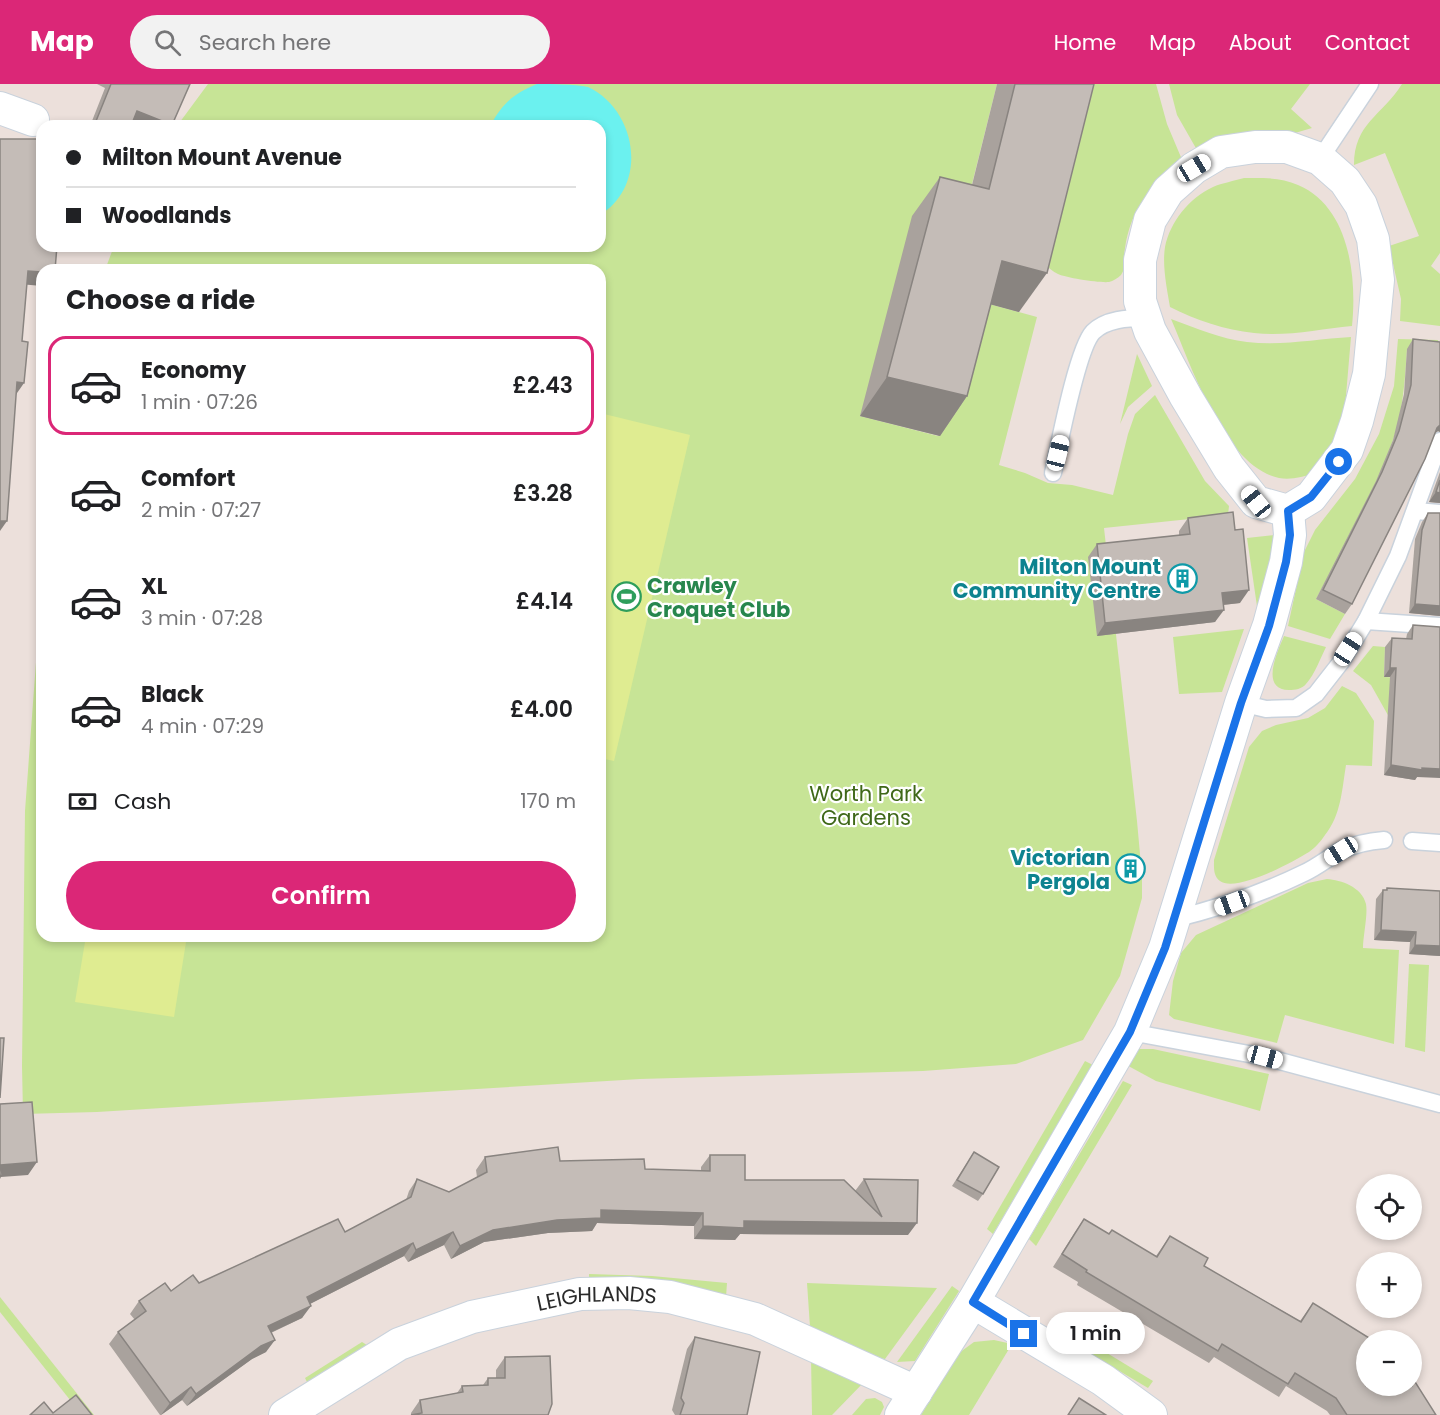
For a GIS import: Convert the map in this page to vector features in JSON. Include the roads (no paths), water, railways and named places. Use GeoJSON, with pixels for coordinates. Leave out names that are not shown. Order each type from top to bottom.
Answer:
{"type":"FeatureCollection","features":[{"type":"Feature","properties":{"kind":"street"},"geometry":{"type":"LineString","coordinates":[[0,108],[33,120]]}},
{"type":"Feature","properties":{"kind":"street"},"geometry":{"type":"LineString","coordinates":[[1255,147],[1287,147],[1320,159],[1345,181],[1361,205],[1373,239],[1378,280],[1374,331],[1369,374],[1347,450],[1311,497],[1288,511],[1256,502],[1229,468],[1186,397],[1145,318],[1140,301],[1140,260],[1150,220],[1168,191],[1194,168],[1221,152],[1255,147]]}},
{"type":"Feature","properties":{"kind":"street"},"geometry":{"type":"LineString","coordinates":[[909,1403],[973,1302],[1130,1032],[1165,948],[1241,703],[1269,626],[1286,562],[1290,535],[1288,511]]}},
{"type":"Feature","properties":{"kind":"street","name":"LEIGHLANDS"},"geometry":{"type":"LineString","coordinates":[[285,1415],[399,1344],[472,1317],[580,1294],[629,1293],[670,1297],[755,1319],[909,1403]]}},
{"type":"Feature","properties":{"kind":"street"},"geometry":{"type":"LineString","coordinates":[[973,1302],[1103,1380],[1151,1415]]}},
{"type":"Feature","properties":{"kind":"lane"},"geometry":{"type":"LineString","coordinates":[[1320,159],[1370,84]]}},
{"type":"Feature","properties":{"kind":"lane"},"geometry":{"type":"LineString","coordinates":[[1053,473],[1083,351],[1094,332],[1110,322],[1128,318],[1145,318]]}},
{"type":"Feature","properties":{"kind":"lane"},"geometry":{"type":"LineString","coordinates":[[1241,703],[1266,710],[1296,708],[1316,694],[1341,662],[1366,621],[1398,556],[1440,441]]}},
{"type":"Feature","properties":{"kind":"lane"},"geometry":{"type":"LineString","coordinates":[[1416,511],[1440,513]]}},
{"type":"Feature","properties":{"kind":"lane"},"geometry":{"type":"LineString","coordinates":[[1366,621],[1440,626]]}},
{"type":"Feature","properties":{"kind":"lane"},"geometry":{"type":"LineString","coordinates":[[1174,919],[1216,909],[1264,891],[1307,872],[1341,851],[1374,840],[1384,840]]}},
{"type":"Feature","properties":{"kind":"lane"},"geometry":{"type":"LineString","coordinates":[[1412,841],[1440,843]]}},
{"type":"Feature","properties":{"kind":"lane"},"geometry":{"type":"LineString","coordinates":[[1130,1032],[1265,1057],[1440,1104]]}},
{"type":"Feature","properties":{"kind":"water"},"geometry":{"type":"Polygon","coordinates":[[[537,84],[588,87],[605,98],[617,112],[626,130],[631,148],[631,167],[626,186],[616,202],[606,210],[606,120],[494,120],[509,100],[537,84]]]}},
{"type":"Feature","properties":{"kind":"place","name":"Milton Mount Community Centre"},"geometry":{"type":"Point","coordinates":[1182,578]}},
{"type":"Feature","properties":{"kind":"place","name":"Crawley Croquet Club"},"geometry":{"type":"Point","coordinates":[626,597]}},
{"type":"Feature","properties":{"kind":"place","name":"Victorian Pergola"},"geometry":{"type":"Point","coordinates":[1131,869]}},
{"type":"Feature","properties":{"kind":"park label","name":"Worth Park Gardens"},"geometry":{"type":"Point","coordinates":[866,805]}}]}
